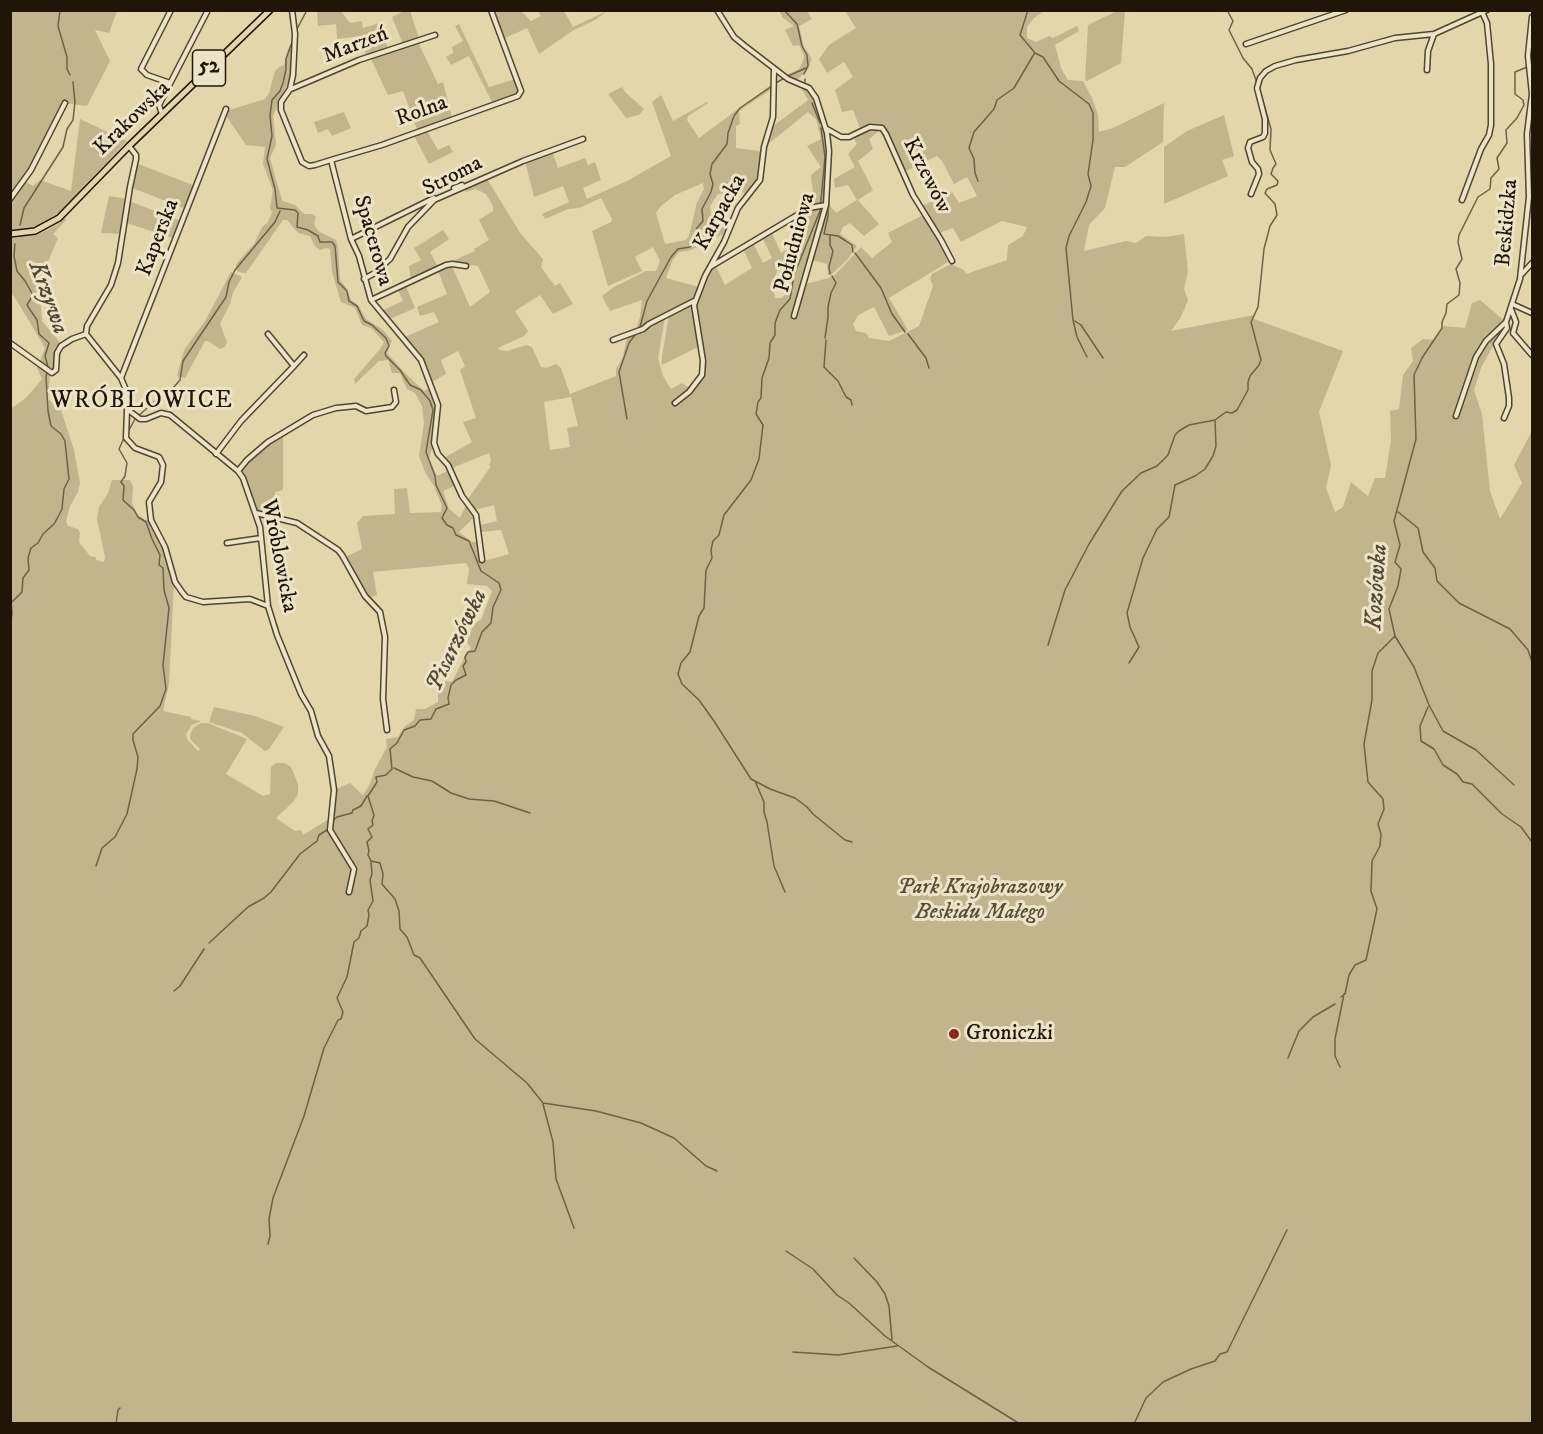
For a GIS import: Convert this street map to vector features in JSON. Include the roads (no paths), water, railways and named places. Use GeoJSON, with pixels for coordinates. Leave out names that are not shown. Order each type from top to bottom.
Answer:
{"type":"FeatureCollection","features":[{"type":"Feature","properties":{"kind":"main road","name":"Krakowska"},"geometry":{"type":"LineString","coordinates":[[10,234],[35,231],[59,218],[129,146],[270,10]]}},
{"type":"Feature","properties":{"kind":"street"},"geometry":{"type":"LineString","coordinates":[[170,83],[147,75],[141,69],[171,10]]}},
{"type":"Feature","properties":{"kind":"street"},"geometry":{"type":"LineString","coordinates":[[162,114],[159,105],[208,10]]}},
{"type":"Feature","properties":{"kind":"street"},"geometry":{"type":"LineString","coordinates":[[292,10],[293,75],[290,90],[280,106],[300,158],[305,164],[331,160]]}},
{"type":"Feature","properties":{"kind":"street","name":"Rolna"},"geometry":{"type":"LineString","coordinates":[[331,160],[382,145],[518,96],[521,90],[491,10]]}},
{"type":"Feature","properties":{"kind":"street","name":"Południowa"},"geometry":{"type":"LineString","coordinates":[[717,10],[734,37],[788,79],[809,88],[816,98],[826,129],[829,151],[826,205],[794,316]]}},
{"type":"Feature","properties":{"kind":"street"},"geometry":{"type":"LineString","coordinates":[[1246,44],[1346,10]]}},
{"type":"Feature","properties":{"kind":"street"},"geometry":{"type":"LineString","coordinates":[[1251,194],[1259,174],[1248,148],[1250,142],[1263,137],[1265,133],[1265,118],[1257,88],[1260,78],[1266,71],[1296,60],[1347,51],[1395,38],[1434,34],[1485,12],[1491,64],[1491,125],[1462,200]]}},
{"type":"Feature","properties":{"kind":"street","name":"Beskidzka"},"geometry":{"type":"LineString","coordinates":[[1456,416],[1479,351],[1506,322],[1520,275],[1529,197],[1527,134],[1532,94],[1528,66],[1533,17]]}},
{"type":"Feature","properties":{"kind":"street","name":"Marzeń"},"geometry":{"type":"LineString","coordinates":[[290,90],[359,60],[435,34]]}},
{"type":"Feature","properties":{"kind":"street"},"geometry":{"type":"LineString","coordinates":[[1427,70],[1428,51],[1434,34]]}},
{"type":"Feature","properties":{"kind":"street","name":"Karpacka"},"geometry":{"type":"LineString","coordinates":[[695,301],[738,208],[759,180],[764,147],[773,117],[774,69]]}},
{"type":"Feature","properties":{"kind":"street"},"geometry":{"type":"LineString","coordinates":[[10,199],[25,181],[65,103]]}},
{"type":"Feature","properties":{"kind":"street","name":"Kaperska"},"geometry":{"type":"LineString","coordinates":[[121,378],[226,109]]}},
{"type":"Feature","properties":{"kind":"street","name":"Krzewów"},"geometry":{"type":"LineString","coordinates":[[826,129],[841,137],[849,137],[870,126],[882,128],[914,195],[952,261]]}},
{"type":"Feature","properties":{"kind":"street","name":"Stroma"},"geometry":{"type":"LineString","coordinates":[[364,279],[390,259],[408,227],[434,201],[523,161],[583,139]]}},
{"type":"Feature","properties":{"kind":"street"},"geometry":{"type":"LineString","coordinates":[[129,146],[135,153],[136,159],[118,263],[111,285],[87,326],[86,334],[121,378],[126,390],[128,409],[126,436],[135,447],[159,457],[163,465],[160,482],[149,502],[150,510],[153,526],[165,548],[176,582],[182,592],[186,597],[203,602],[250,599],[268,606]]}},
{"type":"Feature","properties":{"kind":"street","name":"Spacerowa"},"geometry":{"type":"LineString","coordinates":[[331,160],[351,239],[359,256],[371,300],[422,360],[438,405],[434,443],[438,454],[448,465],[462,496],[476,515],[482,560]]}},
{"type":"Feature","properties":{"kind":"street"},"geometry":{"type":"LineString","coordinates":[[351,239],[462,185]]}},
{"type":"Feature","properties":{"kind":"street"},"geometry":{"type":"LineString","coordinates":[[709,267],[809,208],[826,205]]}},
{"type":"Feature","properties":{"kind":"street"},"geometry":{"type":"LineString","coordinates":[[1520,275],[1533,263]]}},
{"type":"Feature","properties":{"kind":"street"},"geometry":{"type":"LineString","coordinates":[[371,300],[446,265],[466,266]]}},
{"type":"Feature","properties":{"kind":"street"},"geometry":{"type":"LineString","coordinates":[[613,340],[643,329],[695,301]]}},
{"type":"Feature","properties":{"kind":"street"},"geometry":{"type":"LineString","coordinates":[[675,403],[689,392],[702,375],[703,361],[694,316],[695,301]]}},
{"type":"Feature","properties":{"kind":"street"},"geometry":{"type":"LineString","coordinates":[[1512,306],[1533,313]]}},
{"type":"Feature","properties":{"kind":"street"},"geometry":{"type":"LineString","coordinates":[[1512,306],[1516,322],[1513,333],[1533,354]]}},
{"type":"Feature","properties":{"kind":"street"},"geometry":{"type":"LineString","coordinates":[[1504,418],[1509,406],[1509,398],[1504,364],[1496,344],[1507,328],[1506,322]]}},
{"type":"Feature","properties":{"kind":"street"},"geometry":{"type":"LineString","coordinates":[[10,343],[44,369],[55,372],[57,353],[61,346],[86,334]]}},
{"type":"Feature","properties":{"kind":"street"},"geometry":{"type":"LineString","coordinates":[[268,334],[294,366]]}},
{"type":"Feature","properties":{"kind":"street"},"geometry":{"type":"LineString","coordinates":[[216,454],[252,410],[304,355]]}},
{"type":"Feature","properties":{"kind":"street"},"geometry":{"type":"LineString","coordinates":[[238,471],[268,442],[303,420],[336,408],[357,406],[366,411],[392,407],[396,402],[394,390]]}},
{"type":"Feature","properties":{"kind":"street","name":"Wróblowicka"},"geometry":{"type":"LineString","coordinates":[[128,409],[136,417],[146,419],[160,413],[170,415],[238,471],[248,490],[261,538],[268,606],[290,669],[311,711],[318,736],[329,756],[334,790],[329,828],[354,869],[349,892]]}},
{"type":"Feature","properties":{"kind":"street"},"geometry":{"type":"LineString","coordinates":[[256,513],[297,523],[338,550],[365,596],[380,612],[385,637],[383,699],[387,730]]}},
{"type":"Feature","properties":{"kind":"street"},"geometry":{"type":"LineString","coordinates":[[226,543],[261,538]]}},
{"type":"Feature","properties":{"kind":"waterway","name":"Krzywa"},"geometry":{"type":"LineString","coordinates":[[60,10],[58,26],[70,75]]}},
{"type":"Feature","properties":{"kind":"waterway","name":"Pisarzówka"},"geometry":{"type":"LineString","coordinates":[[297,29],[307,10]]}},
{"type":"Feature","properties":{"kind":"waterway"},"geometry":{"type":"LineString","coordinates":[[784,10],[797,24],[802,46],[807,55],[808,66],[804,74]]}},
{"type":"Feature","properties":{"kind":"waterway"},"geometry":{"type":"LineString","coordinates":[[1028,10],[1020,35],[1035,53],[1043,57],[1059,81],[1089,104],[1093,113],[1093,140],[1088,174],[1091,186],[1066,248],[1073,320],[1077,337],[1087,357]]}},
{"type":"Feature","properties":{"kind":"waterway"},"geometry":{"type":"LineString","coordinates":[[1227,10],[1233,21],[1229,30],[1243,58],[1252,69],[1257,83]]}},
{"type":"Feature","properties":{"kind":"waterway","name":"Pisarzówka"},"geometry":{"type":"LineString","coordinates":[[292,42],[286,59],[283,83],[280,91],[272,100],[270,116],[272,136],[267,159],[275,189],[277,208],[295,210],[298,213],[297,227],[318,236],[320,242],[332,242],[335,246],[338,282],[347,291],[349,301],[357,306],[364,321],[386,338],[389,346],[385,353],[386,356],[400,370],[410,385],[421,390],[430,401],[433,410],[426,452],[436,485],[447,508],[442,518],[447,525],[453,528],[456,535],[469,541],[481,571],[499,583],[501,590],[493,607],[491,623],[482,632],[475,651],[468,652],[465,657],[466,662],[463,666],[466,675],[451,685],[449,704],[436,709],[431,719],[420,720],[415,726],[404,730],[397,743],[390,749],[392,769],[386,775],[376,777],[377,782],[368,796],[374,815],[373,825],[368,829],[372,837],[367,842],[368,855],[371,861],[380,863],[383,874],[382,884],[395,899],[399,911],[400,929],[407,937],[414,955],[420,958],[475,1039],[527,1083],[543,1103],[596,1111],[641,1123],[674,1138],[706,1166],[717,1171]]}},
{"type":"Feature","properties":{"kind":"waterway"},"geometry":{"type":"LineString","coordinates":[[978,181],[974,159],[969,148],[974,132],[994,109],[997,100],[1014,88],[1034,54]]}},
{"type":"Feature","properties":{"kind":"waterway","name":"Kozówka"},"geometry":{"type":"LineString","coordinates":[[1341,997],[1345,994],[1349,975],[1355,965],[1366,960],[1377,909],[1371,891],[1372,861],[1380,846],[1381,834],[1378,824],[1384,809],[1383,799],[1368,782],[1364,744],[1372,700],[1372,671],[1378,653],[1395,636],[1389,609],[1398,586],[1401,569],[1395,562],[1400,545],[1394,521],[1416,439],[1414,375],[1422,358],[1442,328],[1447,304],[1459,295],[1460,283],[1456,269],[1462,259],[1458,242],[1459,235],[1478,197],[1490,189],[1491,178],[1499,169],[1497,158],[1507,143],[1506,130],[1517,118],[1524,105],[1523,100],[1515,94],[1515,72],[1532,65]]}},
{"type":"Feature","properties":{"kind":"waterway"},"geometry":{"type":"LineString","coordinates":[[788,76],[806,68]]}},
{"type":"Feature","properties":{"kind":"waterway"},"geometry":{"type":"LineString","coordinates":[[776,83],[784,78]]}},
{"type":"Feature","properties":{"kind":"waterway","name":"Krzywa"},"geometry":{"type":"LineString","coordinates":[[20,225],[24,208],[63,147],[67,129],[73,120],[75,102],[73,82]]}},
{"type":"Feature","properties":{"kind":"waterway"},"geometry":{"type":"LineString","coordinates":[[640,327],[647,301],[671,257],[678,249],[690,247],[695,243],[697,228],[703,221],[702,209],[713,184],[710,174],[712,164],[727,144],[734,116],[740,108],[772,86]]}},
{"type":"Feature","properties":{"kind":"waterway"},"geometry":{"type":"LineString","coordinates":[[1048,645],[1065,590],[1089,544],[1122,491],[1141,473],[1157,466],[1168,455],[1175,435],[1179,431],[1189,425],[1215,420],[1226,412],[1232,413],[1237,410],[1248,390],[1250,376],[1261,360],[1251,322],[1258,307],[1264,249],[1270,226],[1277,215],[1275,204],[1265,193],[1267,189],[1277,185],[1278,181],[1271,174],[1276,164],[1270,150],[1271,129],[1259,87]]}},
{"type":"Feature","properties":{"kind":"waterway"},"geometry":{"type":"LineString","coordinates":[[812,103],[820,123]]}},
{"type":"Feature","properties":{"kind":"waterway"},"geometry":{"type":"LineString","coordinates":[[821,128],[825,157],[820,211],[794,275],[790,299],[780,310],[775,323],[775,335],[770,343],[769,358],[762,378],[761,398],[756,414],[763,425],[759,459],[751,480],[724,515],[719,535],[713,541],[712,558],[706,570],[704,608],[699,616],[690,652],[681,663],[678,674],[682,684],[699,700],[714,721],[751,779],[795,798],[845,840],[852,842]]}},
{"type":"Feature","properties":{"kind":"waterway"},"geometry":{"type":"LineString","coordinates":[[828,206],[824,234],[838,236],[852,245],[853,252]]}},
{"type":"Feature","properties":{"kind":"waterway"},"geometry":{"type":"LineString","coordinates":[[128,432],[135,419],[180,380],[183,361],[226,297],[229,282],[235,270],[275,222],[280,211]]}},
{"type":"Feature","properties":{"kind":"waterway"},"geometry":{"type":"LineString","coordinates":[[830,235],[830,245],[833,251],[829,267],[830,274]]}},
{"type":"Feature","properties":{"kind":"waterway","name":"Krzywa"},"geometry":{"type":"LineString","coordinates":[[10,627],[11,603],[22,592],[23,578],[29,570],[28,558],[31,548],[38,543],[59,515],[62,509],[64,489],[69,479],[65,441],[61,434],[51,426],[48,411],[46,377],[48,367],[45,356],[49,343],[39,334],[37,320],[27,305],[33,295],[17,271],[14,256],[15,244]]}},
{"type":"Feature","properties":{"kind":"waterway"},"geometry":{"type":"LineString","coordinates":[[855,253],[881,288],[892,314],[905,332]]}},
{"type":"Feature","properties":{"kind":"waterway"},"geometry":{"type":"LineString","coordinates":[[825,338],[828,307],[836,283],[832,276]]}},
{"type":"Feature","properties":{"kind":"waterway"},"geometry":{"type":"LineString","coordinates":[[1075,321],[1081,325],[1103,358]]}},
{"type":"Feature","properties":{"kind":"waterway"},"geometry":{"type":"LineString","coordinates":[[627,419],[619,372],[629,343],[637,332]]}},
{"type":"Feature","properties":{"kind":"waterway"},"geometry":{"type":"LineString","coordinates":[[908,334],[926,358],[929,368]]}},
{"type":"Feature","properties":{"kind":"waterway"},"geometry":{"type":"LineString","coordinates":[[826,340],[824,367],[838,381],[852,405]]}},
{"type":"Feature","properties":{"kind":"waterway"},"geometry":{"type":"LineString","coordinates":[[1129,663],[1139,647],[1130,627],[1127,613],[1143,558],[1157,529],[1169,517],[1175,485],[1205,469],[1213,456],[1216,446],[1215,420]]}},
{"type":"Feature","properties":{"kind":"waterway"},"geometry":{"type":"LineString","coordinates":[[96,866],[102,848],[115,837],[127,814],[138,757],[133,734],[160,706],[166,689],[163,665],[169,608],[164,590],[163,568],[159,565],[160,555],[146,522],[138,517],[123,500],[124,486],[121,482],[125,476],[127,463],[119,449],[124,438]]}},
{"type":"Feature","properties":{"kind":"waterway"},"geometry":{"type":"LineString","coordinates":[[1398,512],[1418,528],[1423,552],[1435,568],[1437,581],[1459,603],[1510,629],[1528,650],[1532,662]]}},
{"type":"Feature","properties":{"kind":"waterway"},"geometry":{"type":"LineString","coordinates":[[1395,636],[1414,667],[1429,705],[1443,731],[1476,750],[1514,785]]}},
{"type":"Feature","properties":{"kind":"waterway"},"geometry":{"type":"LineString","coordinates":[[1428,707],[1420,726],[1421,741],[1434,749],[1443,765],[1457,774],[1463,782],[1472,784],[1502,814],[1521,827],[1532,842]]}},
{"type":"Feature","properties":{"kind":"waterway"},"geometry":{"type":"LineString","coordinates":[[394,768],[413,777],[432,781],[451,793],[469,799],[494,801],[530,813]]}},
{"type":"Feature","properties":{"kind":"waterway"},"geometry":{"type":"LineString","coordinates":[[755,781],[764,802],[774,866],[785,892]]}},
{"type":"Feature","properties":{"kind":"waterway"},"geometry":{"type":"LineString","coordinates":[[332,821],[337,817],[352,813],[361,806],[367,796]]}},
{"type":"Feature","properties":{"kind":"waterway"},"geometry":{"type":"LineString","coordinates":[[209,943],[248,907],[271,892],[300,854],[327,830]]}},
{"type":"Feature","properties":{"kind":"waterway"},"geometry":{"type":"LineString","coordinates":[[268,1244],[273,1198],[304,1116],[324,1048],[338,1020],[341,1019],[343,1012],[337,998],[347,977],[354,942],[367,926],[368,910],[373,901],[370,880],[371,862]]}},
{"type":"Feature","properties":{"kind":"waterway"},"geometry":{"type":"LineString","coordinates":[[174,991],[180,986],[204,949]]}},
{"type":"Feature","properties":{"kind":"waterway"},"geometry":{"type":"LineString","coordinates":[[1340,1067],[1335,1056],[1335,1039],[1344,994]]}},
{"type":"Feature","properties":{"kind":"waterway","name":"Kozówka"},"geometry":{"type":"LineString","coordinates":[[1288,1058],[1299,1031],[1313,1017],[1335,1004]]}},
{"type":"Feature","properties":{"kind":"waterway"},"geometry":{"type":"LineString","coordinates":[[543,1104],[553,1142],[556,1179],[574,1228]]}},
{"type":"Feature","properties":{"kind":"waterway"},"geometry":{"type":"LineString","coordinates":[[1134,1424],[1146,1398],[1163,1382],[1215,1361],[1220,1354],[1227,1352],[1287,1230]]}},
{"type":"Feature","properties":{"kind":"waterway"},"geometry":{"type":"LineString","coordinates":[[786,1251],[813,1269],[837,1295],[885,1336],[928,1367],[1020,1424]]}},
{"type":"Feature","properties":{"kind":"waterway"},"geometry":{"type":"LineString","coordinates":[[854,1258],[885,1294],[889,1306],[892,1340]]}},
{"type":"Feature","properties":{"kind":"waterway"},"geometry":{"type":"LineString","coordinates":[[793,1352],[838,1355],[897,1346]]}},
{"type":"Feature","properties":{"kind":"waterway"},"geometry":{"type":"LineString","coordinates":[[116,1424],[120,1408]]}},
{"type":"Feature","properties":{"kind":"place","name":"Groniczki"},"geometry":{"type":"Point","coordinates":[954,1034]}},
{"type":"Feature","properties":{"kind":"district","name":"WRÓBLOWICE"},"geometry":{"type":"Point","coordinates":[142,402]}},
{"type":"Feature","properties":{"kind":"park label","name":"Park Krajobrazowy Beskidu Małego"},"geometry":{"type":"Point","coordinates":[980,900]}}]}
